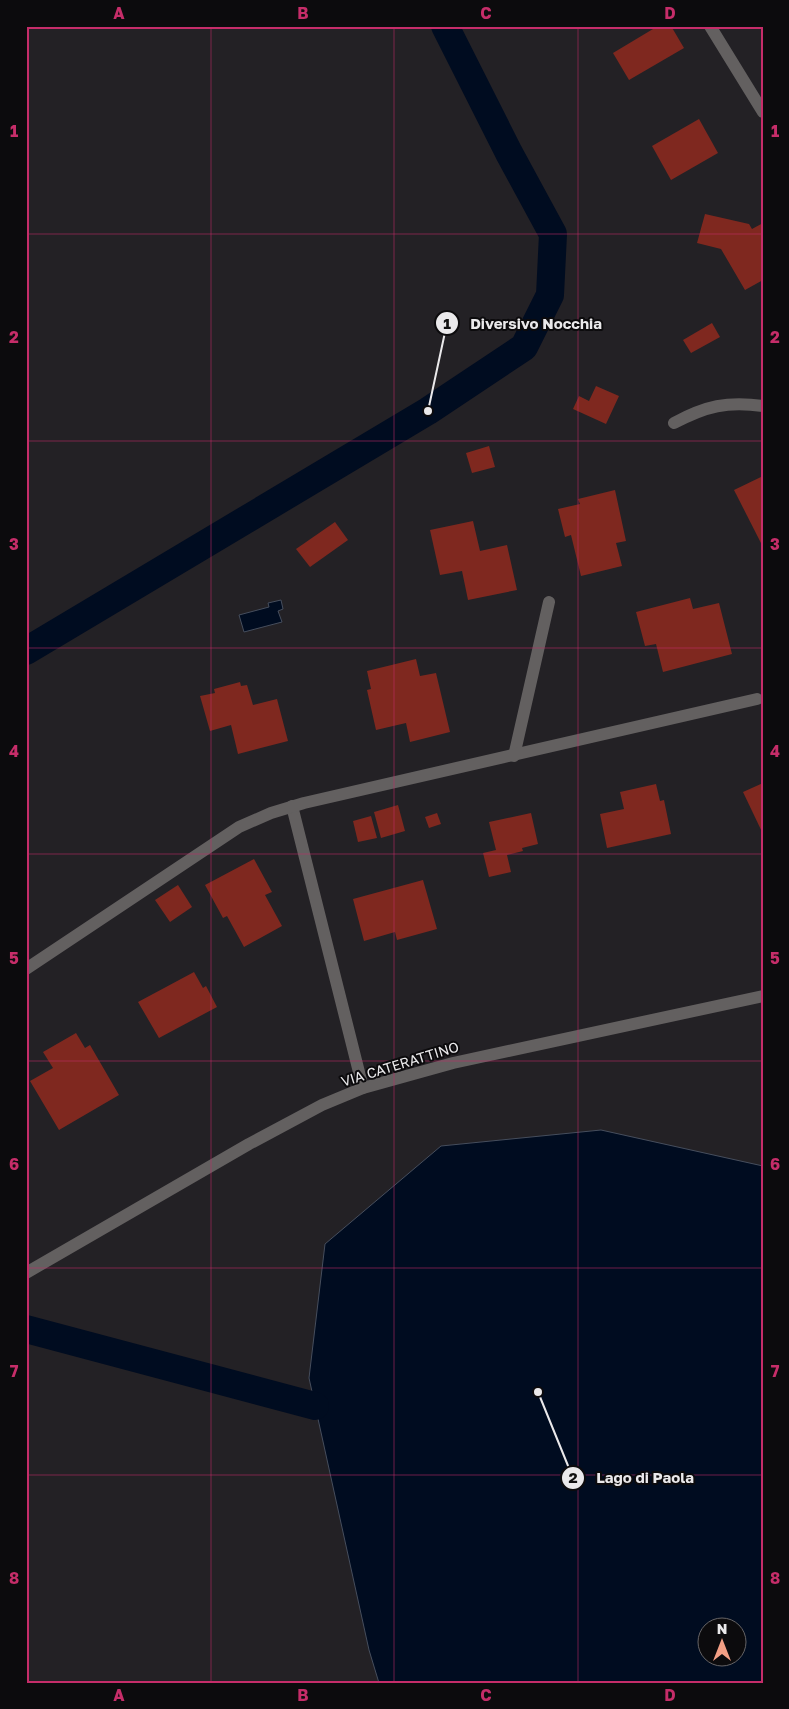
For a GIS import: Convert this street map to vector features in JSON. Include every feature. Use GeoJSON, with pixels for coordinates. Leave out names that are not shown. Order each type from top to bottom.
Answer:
{"type":"FeatureCollection","features":[{"type":"Feature","properties":{"kind":"street"},"geometry":{"type":"LineString","coordinates":[[710,26],[763,112]]}},
{"type":"Feature","properties":{"kind":"street"},"geometry":{"type":"LineString","coordinates":[[674,423],[698,411],[719,405],[739,403],[763,406]]}},
{"type":"Feature","properties":{"kind":"street"},"geometry":{"type":"LineString","coordinates":[[514,756],[549,602]]}},
{"type":"Feature","properties":{"kind":"street"},"geometry":{"type":"LineString","coordinates":[[26,970],[239,828],[271,812],[757,699]]}},
{"type":"Feature","properties":{"kind":"street"},"geometry":{"type":"LineString","coordinates":[[292,806],[363,1088]]}},
{"type":"Feature","properties":{"kind":"street","name":"VIA CATERATTINO"},"geometry":{"type":"LineString","coordinates":[[26,1273],[184,1180],[265,1135],[322,1105],[363,1088],[453,1062],[763,996]]}},
{"type":"Feature","properties":{"kind":"water"},"geometry":{"type":"Polygon","coordinates":[[[281,600],[283,609],[278,611],[282,622],[244,632],[239,615],[269,607],[268,603],[281,600]]]}},
{"type":"Feature","properties":{"kind":"water"},"geometry":{"type":"Polygon","coordinates":[[[601,1130],[763,1166],[763,1683],[379,1683],[369,1650],[309,1378],[325,1244],[441,1146],[601,1130]]]}},
{"type":"Feature","properties":{"kind":"building"},"geometry":{"type":"Polygon","coordinates":[[[658,26],[671,26],[684,48],[629,80],[613,53],[658,26]]]}},
{"type":"Feature","properties":{"kind":"building"},"geometry":{"type":"Polygon","coordinates":[[[699,119],[718,153],[671,180],[652,146],[699,119]]]}},
{"type":"Feature","properties":{"kind":"building"},"geometry":{"type":"Polygon","coordinates":[[[705,214],[749,224],[752,229],[763,223],[763,280],[745,290],[721,249],[697,243],[705,214]]]}},
{"type":"Feature","properties":{"kind":"building"},"geometry":{"type":"Polygon","coordinates":[[[712,323],[720,337],[691,353],[683,340],[712,323]]]}},
{"type":"Feature","properties":{"kind":"building"},"geometry":{"type":"Polygon","coordinates":[[[596,386],[619,396],[606,424],[573,409],[579,396],[589,401],[596,386]]]}},
{"type":"Feature","properties":{"kind":"building"},"geometry":{"type":"Polygon","coordinates":[[[489,446],[495,467],[472,473],[466,453],[489,446]]]}},
{"type":"Feature","properties":{"kind":"building"},"geometry":{"type":"Polygon","coordinates":[[[763,476],[763,547],[734,490],[763,476]]]}},
{"type":"Feature","properties":{"kind":"building"},"geometry":{"type":"Polygon","coordinates":[[[615,490],[626,541],[616,543],[622,566],[581,576],[571,535],[565,537],[558,509],[580,504],[578,499],[615,490]]]}},
{"type":"Feature","properties":{"kind":"building"},"geometry":{"type":"Polygon","coordinates":[[[473,521],[480,551],[507,545],[517,590],[468,600],[462,571],[440,575],[430,530],[473,521]]]}},
{"type":"Feature","properties":{"kind":"building"},"geometry":{"type":"Polygon","coordinates":[[[335,522],[348,540],[310,567],[296,549],[335,522]]]}},
{"type":"Feature","properties":{"kind":"building"},"geometry":{"type":"Polygon","coordinates":[[[690,598],[693,609],[719,603],[732,654],[663,672],[656,644],[645,646],[636,612],[690,598]]]}},
{"type":"Feature","properties":{"kind":"building"},"geometry":{"type":"Polygon","coordinates":[[[416,659],[420,676],[436,673],[450,732],[410,742],[406,723],[376,730],[367,690],[371,689],[367,671],[416,659]]]}},
{"type":"Feature","properties":{"kind":"building"},"geometry":{"type":"Polygon","coordinates":[[[240,682],[241,686],[247,685],[253,705],[277,699],[288,741],[238,754],[231,725],[210,731],[200,696],[215,693],[214,689],[240,682]]]}},
{"type":"Feature","properties":{"kind":"building"},"geometry":{"type":"Polygon","coordinates":[[[763,783],[763,834],[743,792],[763,783]]]}},
{"type":"Feature","properties":{"kind":"building"},"geometry":{"type":"Polygon","coordinates":[[[656,784],[660,801],[664,800],[671,834],[607,848],[600,814],[624,809],[620,792],[656,784]]]}},
{"type":"Feature","properties":{"kind":"building"},"geometry":{"type":"Polygon","coordinates":[[[398,805],[405,831],[381,838],[374,812],[398,805]]]}},
{"type":"Feature","properties":{"kind":"building"},"geometry":{"type":"Polygon","coordinates":[[[437,813],[441,824],[429,828],[425,817],[437,813]]]}},
{"type":"Feature","properties":{"kind":"building"},"geometry":{"type":"Polygon","coordinates":[[[531,813],[538,844],[522,848],[523,851],[507,855],[511,872],[489,877],[483,853],[496,850],[489,822],[531,813]]]}},
{"type":"Feature","properties":{"kind":"building"},"geometry":{"type":"Polygon","coordinates":[[[371,816],[377,838],[358,842],[353,821],[371,816]]]}},
{"type":"Feature","properties":{"kind":"building"},"geometry":{"type":"Polygon","coordinates":[[[254,859],[272,892],[265,895],[282,926],[244,947],[227,916],[223,918],[205,885],[254,859]]]}},
{"type":"Feature","properties":{"kind":"building"},"geometry":{"type":"Polygon","coordinates":[[[423,880],[437,929],[397,940],[395,932],[364,941],[353,899],[423,880]]]}},
{"type":"Feature","properties":{"kind":"building"},"geometry":{"type":"Polygon","coordinates":[[[178,885],[192,907],[170,922],[155,900],[178,885]]]}},
{"type":"Feature","properties":{"kind":"building"},"geometry":{"type":"Polygon","coordinates":[[[194,972],[203,988],[206,986],[217,1007],[159,1038],[138,1002],[194,972]]]}},
{"type":"Feature","properties":{"kind":"building"},"geometry":{"type":"Polygon","coordinates":[[[76,1033],[85,1048],[90,1045],[119,1095],[59,1130],[30,1081],[53,1068],[43,1052],[76,1033]]]}},
{"type":"Feature","properties":{"kind":"waterway"},"geometry":{"type":"LineString","coordinates":[[26,651],[428,411],[524,347],[550,295],[553,234],[509,153],[445,26]]}},
{"type":"Feature","properties":{"kind":"waterway"},"geometry":{"type":"LineString","coordinates":[[26,1329],[315,1406]]}},
{"type":"Feature","properties":{"kind":"place","name":"Diversivo Nocchia"},"geometry":{"type":"Point","coordinates":[428,411]}},
{"type":"Feature","properties":{"kind":"place","name":"Lago di Paola"},"geometry":{"type":"Point","coordinates":[538,1392]}}]}
